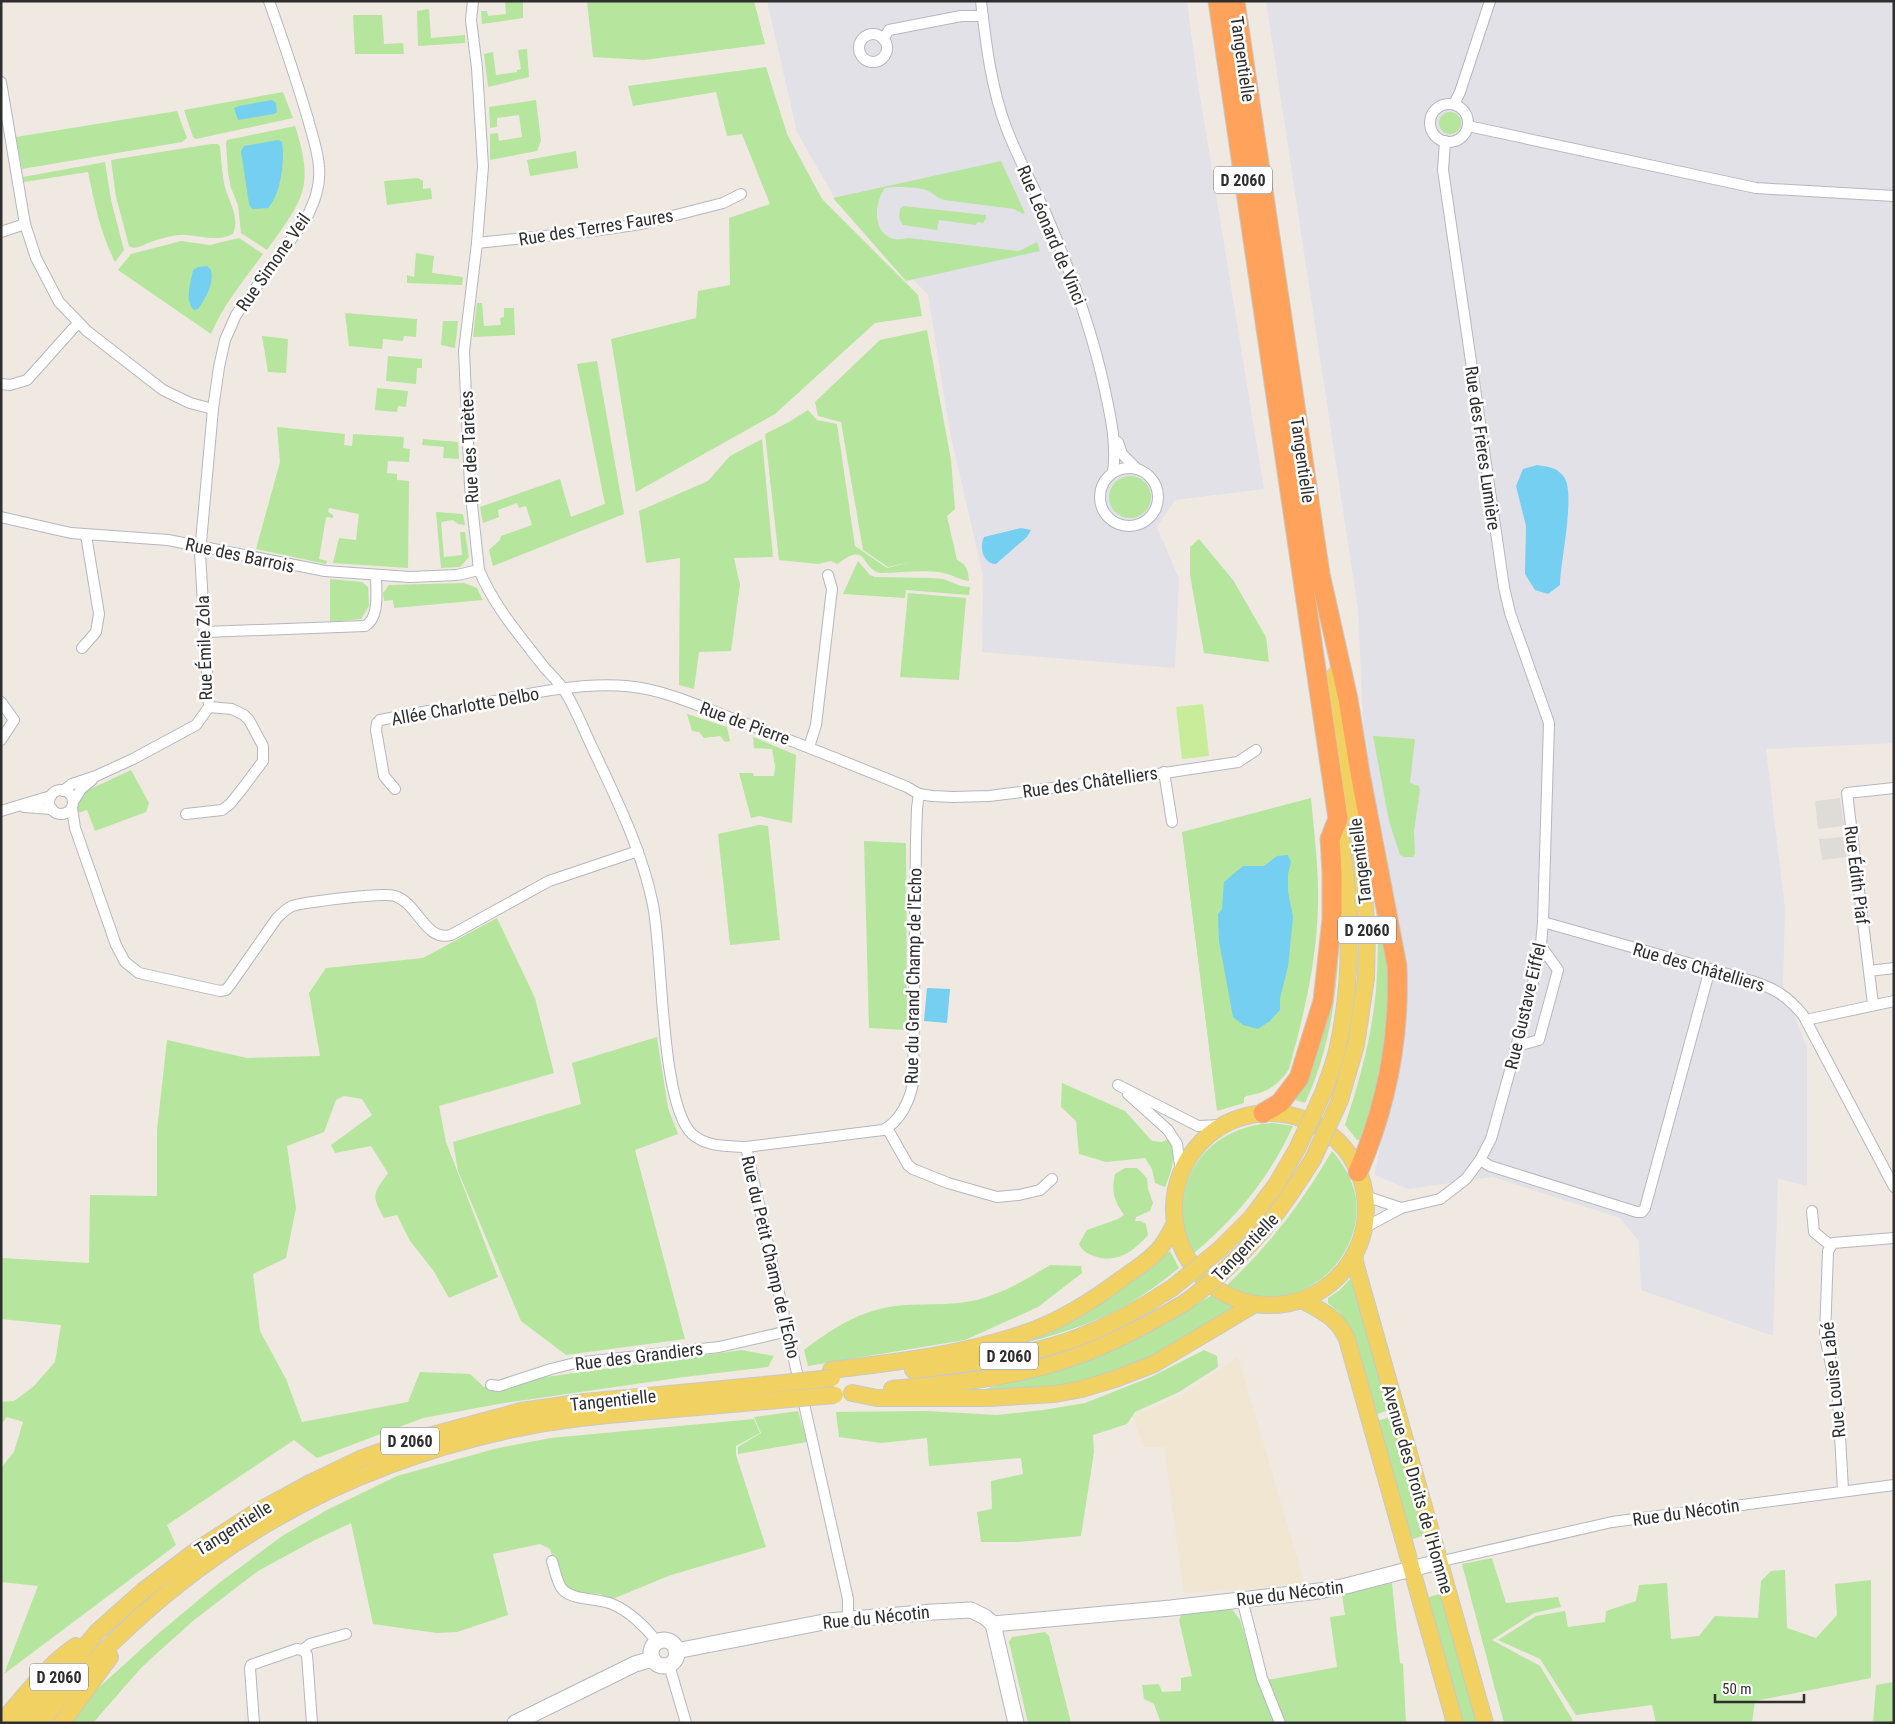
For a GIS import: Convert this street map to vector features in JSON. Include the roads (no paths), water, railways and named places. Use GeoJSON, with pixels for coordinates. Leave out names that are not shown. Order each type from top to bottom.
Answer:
{"type":"FeatureCollection","features":[{"type":"Feature","properties":{"kind":"highway","name":"Tangentielle"},"geometry":{"type":"LineString","coordinates":[[1218,1],[1338,819]]}},
{"type":"Feature","properties":{"kind":"highway","name":"Tangentielle"},"geometry":{"type":"LineString","coordinates":[[1235,1],[1320,574]]}},
{"type":"Feature","properties":{"kind":"highway"},"geometry":{"type":"LineString","coordinates":[[1320,574],[1348,699],[1360,773],[1397,966],[1398,997],[1394,1048],[1382,1106],[1358,1172]]}},
{"type":"Feature","properties":{"kind":"highway"},"geometry":{"type":"LineString","coordinates":[[1263,1113],[1280,1103],[1299,1078],[1323,1001],[1332,918],[1330,839],[1338,819]]}},
{"type":"Feature","properties":{"kind":"main road","name":"Tangentielle"},"geometry":{"type":"LineString","coordinates":[[97,1632],[143,1592],[197,1550],[252,1514],[360,1459],[410,1441],[521,1412],[585,1402],[776,1392],[835,1395],[952,1383],[1027,1371],[1086,1353],[1121,1338],[1186,1302],[1214,1280],[1257,1238],[1284,1205],[1313,1159],[1340,1100],[1356,1045],[1362,1012],[1366,978],[1367,935],[1360,854],[1320,574]]}},
{"type":"Feature","properties":{"kind":"main road","name":"Tangentielle"},"geometry":{"type":"LineString","coordinates":[[41,1723],[80,1675],[146,1610],[223,1550],[270,1521],[359,1476],[467,1439],[521,1427],[776,1392],[832,1374],[948,1366],[998,1359],[1039,1350],[1077,1338],[1108,1325],[1141,1308],[1172,1288],[1219,1250],[1252,1217],[1276,1185],[1297,1149],[1324,1091],[1337,1052],[1347,997],[1350,937],[1345,863],[1338,819]]}},
{"type":"Feature","properties":{"kind":"main road"},"geometry":{"type":"LineString","coordinates":[[1263,1113],[1292,1116],[1320,1127],[1342,1147],[1358,1172],[1365,1196],[1364,1228],[1354,1255],[1341,1274],[1323,1289],[1302,1300],[1279,1305],[1255,1304],[1227,1295],[1202,1278],[1184,1253],[1175,1224],[1174,1206],[1181,1172],[1192,1154],[1206,1138],[1223,1125],[1242,1117],[1263,1113]]}},
{"type":"Feature","properties":{"kind":"main road"},"geometry":{"type":"LineString","coordinates":[[832,1374],[969,1349],[1032,1330],[1079,1307],[1109,1288],[1153,1255],[1163,1244],[1175,1224]]}},
{"type":"Feature","properties":{"kind":"main road","name":"Avenue des Droits de l'Homme"},"geometry":{"type":"LineString","coordinates":[[1354,1255],[1438,1562],[1485,1723]]}},
{"type":"Feature","properties":{"kind":"main road","name":"Avenue des Droits de l'Homme"},"geometry":{"type":"LineString","coordinates":[[1302,1300],[1332,1317],[1341,1326],[1347,1339],[1455,1723]]}},
{"type":"Feature","properties":{"kind":"main road"},"geometry":{"type":"LineString","coordinates":[[852,1393],[877,1398],[988,1398],[1047,1395],[1082,1389],[1115,1380],[1154,1364],[1255,1304]]}},
{"type":"Feature","properties":{"kind":"main road"},"geometry":{"type":"LineString","coordinates":[[62,1723],[146,1610]]}},
{"type":"Feature","properties":{"kind":"main road"},"geometry":{"type":"LineString","coordinates":[[1,1723],[41,1677],[67,1652],[97,1632]]}},
{"type":"Feature","properties":{"kind":"main road","name":"D 2060"},"geometry":{"type":"LineString","coordinates":[[21,1723],[97,1632]]}},
{"type":"Feature","properties":{"kind":"street","name":"Rue Simone Veil"},"geometry":{"type":"LineString","coordinates":[[200,546],[212,409],[219,367],[229,328],[236,315],[306,219],[318,188],[319,168],[316,144],[300,90],[269,1]]}},
{"type":"Feature","properties":{"kind":"street","name":"Rue des Tarètes"},"geometry":{"type":"LineString","coordinates":[[473,1],[471,20],[483,166],[477,243],[464,351],[470,486],[479,570],[484,583],[505,617],[563,689],[605,774],[638,851]]}},
{"type":"Feature","properties":{"kind":"street","name":"Rue Léonard de Vinci"},"geometry":{"type":"LineString","coordinates":[[981,1],[990,67],[999,106],[1007,129],[1076,286],[1097,356],[1112,424],[1122,454],[1136,468],[1153,480],[1158,492],[1158,500],[1153,513],[1148,519],[1136,526],[1121,525],[1114,522],[1106,516],[1101,507],[1099,497],[1101,487],[1106,478],[1113,472],[1115,454],[1112,424]]}},
{"type":"Feature","properties":{"kind":"street"},"geometry":{"type":"LineString","coordinates":[[1454,104],[1460,92],[1490,1]]}},
{"type":"Feature","properties":{"kind":"street"},"geometry":{"type":"LineString","coordinates":[[883,39],[889,30],[961,16],[983,16]]}},
{"type":"Feature","properties":{"kind":"street"},"geometry":{"type":"LineString","coordinates":[[1,82],[26,224],[36,258],[59,302],[78,323],[163,390],[190,403],[212,409]]}},
{"type":"Feature","properties":{"kind":"street"},"geometry":{"type":"LineString","coordinates":[[1454,104],[1465,112],[1468,126],[1466,132],[1457,140],[1445,141],[1439,139],[1432,130],[1431,118],[1437,108],[1454,104]]}},
{"type":"Feature","properties":{"kind":"street"},"geometry":{"type":"LineString","coordinates":[[1468,126],[1756,188],[1894,196]]}},
{"type":"Feature","properties":{"kind":"street","name":"Rue des Frères Lumière"},"geometry":{"type":"LineString","coordinates":[[1445,141],[1443,170],[1504,587],[1510,613],[1550,723],[1550,750]]}},
{"type":"Feature","properties":{"kind":"street","name":"Rue des Terres Faures"},"geometry":{"type":"LineString","coordinates":[[477,243],[593,231],[640,224],[723,204],[741,194]]}},
{"type":"Feature","properties":{"kind":"street"},"geometry":{"type":"LineString","coordinates":[[1,232],[26,224]]}},
{"type":"Feature","properties":{"kind":"street"},"geometry":{"type":"LineString","coordinates":[[1,384],[10,385],[28,380],[78,323]]}},
{"type":"Feature","properties":{"kind":"street"},"geometry":{"type":"LineString","coordinates":[[1113,472],[1121,468],[1136,468]]}},
{"type":"Feature","properties":{"kind":"street","name":"Rue des Barrois"},"geometry":{"type":"LineString","coordinates":[[1,517],[70,533],[168,540],[325,572],[376,576],[438,576],[469,573],[479,570]]}},
{"type":"Feature","properties":{"kind":"street"},"geometry":{"type":"LineString","coordinates":[[82,648],[96,632],[99,614],[86,535]]}},
{"type":"Feature","properties":{"kind":"street","name":"Rue Émile Zola"},"geometry":{"type":"LineString","coordinates":[[62,791],[72,784],[96,776],[133,759],[196,725],[209,707],[200,546]]}},
{"type":"Feature","properties":{"kind":"street"},"geometry":{"type":"LineString","coordinates":[[809,747],[816,725],[832,589],[828,575]]}},
{"type":"Feature","properties":{"kind":"street"},"geometry":{"type":"LineString","coordinates":[[204,632],[365,626],[371,623],[375,616],[376,576]]}},
{"type":"Feature","properties":{"kind":"street","name":"Rue de Pierre"},"geometry":{"type":"LineString","coordinates":[[563,689],[588,686],[642,688],[686,701],[809,747],[907,787],[919,794]]}},
{"type":"Feature","properties":{"kind":"street","name":"Allée Charlotte Delbo"},"geometry":{"type":"LineString","coordinates":[[395,789],[384,776],[376,730],[380,720],[428,711],[443,712],[563,689]]}},
{"type":"Feature","properties":{"kind":"street"},"geometry":{"type":"LineString","coordinates":[[1,702],[14,720],[1,740]]}},
{"type":"Feature","properties":{"kind":"street"},"geometry":{"type":"LineString","coordinates":[[186,814],[222,810],[236,797],[263,761],[263,746],[249,720],[244,715],[232,709],[209,707]]}},
{"type":"Feature","properties":{"kind":"street","name":"Rue des Châtelliers"},"geometry":{"type":"LineString","coordinates":[[919,794],[953,797],[989,796],[1238,762],[1256,750]]}},
{"type":"Feature","properties":{"kind":"street","name":"Rue Gustave Eiffel"},"geometry":{"type":"LineString","coordinates":[[1364,1228],[1401,1208],[1440,1199],[1466,1179],[1480,1160],[1491,1139],[1540,954],[1550,750]]}},
{"type":"Feature","properties":{"kind":"street"},"geometry":{"type":"LineString","coordinates":[[1164,772],[1172,822]]}},
{"type":"Feature","properties":{"kind":"street","name":"Rue Émile Zola"},"geometry":{"type":"LineString","coordinates":[[69,808],[81,788],[96,776]]}},
{"type":"Feature","properties":{"kind":"street","name":"Rue Édith Piaf"},"geometry":{"type":"LineString","coordinates":[[1873,1004],[1847,793],[1894,788]]}},
{"type":"Feature","properties":{"kind":"street"},"geometry":{"type":"LineString","coordinates":[[1,811],[52,796],[56,792],[62,791],[71,796],[69,808],[75,828],[116,945],[126,962],[139,973],[220,991],[226,990],[277,918],[285,910],[293,906],[380,895],[395,896],[410,904],[435,934],[442,937],[451,935],[549,881],[638,851]]}},
{"type":"Feature","properties":{"kind":"street","name":"Rue du Grand Champ de l'Echo"},"geometry":{"type":"LineString","coordinates":[[887,1128],[905,1108],[913,1083],[916,841],[919,794]]}},
{"type":"Feature","properties":{"kind":"street"},"geometry":{"type":"LineString","coordinates":[[52,796],[50,803],[52,809],[57,813],[69,808]]}},
{"type":"Feature","properties":{"kind":"street"},"geometry":{"type":"LineString","coordinates":[[18,806],[52,809]]}},
{"type":"Feature","properties":{"kind":"street","name":"Rue du Petit Champ de l'Echo"},"geometry":{"type":"LineString","coordinates":[[638,851],[654,907],[671,1075],[681,1114],[686,1126],[696,1137],[709,1143],[723,1146],[746,1146],[848,1599],[848,1618]]}},
{"type":"Feature","properties":{"kind":"street","name":"Rue des Châtelliers"},"geometry":{"type":"LineString","coordinates":[[1543,922],[1773,988],[1793,1003],[1806,1020],[1894,1187]]}},
{"type":"Feature","properties":{"kind":"street"},"geometry":{"type":"LineString","coordinates":[[1516,1046],[1539,1040],[1558,970],[1541,946]]}},
{"type":"Feature","properties":{"kind":"street"},"geometry":{"type":"LineString","coordinates":[[1869,971],[1894,968]]}},
{"type":"Feature","properties":{"kind":"street"},"geometry":{"type":"LineString","coordinates":[[1480,1160],[1498,1169],[1642,1212],[1645,1208],[1710,969]]}},
{"type":"Feature","properties":{"kind":"street"},"geometry":{"type":"LineString","coordinates":[[1806,1020],[1894,1001]]}},
{"type":"Feature","properties":{"kind":"street"},"geometry":{"type":"LineString","coordinates":[[1181,1172],[1177,1144],[1168,1130],[1118,1085],[1198,1126],[1223,1125]]}},
{"type":"Feature","properties":{"kind":"street"},"geometry":{"type":"LineString","coordinates":[[746,1146],[871,1132],[887,1128],[908,1165],[913,1169],[948,1183],[997,1197],[1019,1195],[1040,1190],[1052,1179]]}},
{"type":"Feature","properties":{"kind":"street"},"geometry":{"type":"LineString","coordinates":[[1365,1196],[1401,1208]]}},
{"type":"Feature","properties":{"kind":"street"},"geometry":{"type":"LineString","coordinates":[[1812,1211],[1814,1232],[1830,1245],[1894,1238]]}},
{"type":"Feature","properties":{"kind":"street","name":"Rue Louise Labé"},"geometry":{"type":"LineString","coordinates":[[1830,1245],[1828,1251],[1824,1336],[1838,1399],[1843,1490]]}},
{"type":"Feature","properties":{"kind":"street","name":"Rue des Grandiers"},"geometry":{"type":"LineString","coordinates":[[491,1385],[498,1386],[575,1363],[719,1347],[788,1331]]}},
{"type":"Feature","properties":{"kind":"street","name":"Rue du Nécotin"},"geometry":{"type":"LineString","coordinates":[[681,1650],[848,1618],[970,1610],[985,1617],[993,1624],[1171,1608],[1346,1586],[1438,1562],[1612,1522],[1843,1490],[1894,1485]]}},
{"type":"Feature","properties":{"kind":"street"},"geometry":{"type":"LineString","coordinates":[[552,1561],[559,1583],[569,1594],[612,1604],[627,1612],[654,1639],[669,1642],[681,1650],[671,1669],[686,1723]]}},
{"type":"Feature","properties":{"kind":"street"},"geometry":{"type":"LineString","coordinates":[[1242,1599],[1262,1678],[1280,1723]]}},
{"type":"Feature","properties":{"kind":"street"},"geometry":{"type":"LineString","coordinates":[[993,1624],[1016,1723]]}},
{"type":"Feature","properties":{"kind":"street"},"geometry":{"type":"LineString","coordinates":[[303,1650],[310,1644],[346,1634]]}},
{"type":"Feature","properties":{"kind":"street"},"geometry":{"type":"LineString","coordinates":[[515,1723],[647,1660],[654,1639]]}},
{"type":"Feature","properties":{"kind":"street"},"geometry":{"type":"LineString","coordinates":[[254,1723],[251,1665],[297,1649],[303,1650],[307,1655],[312,1723]]}},
{"type":"Feature","properties":{"kind":"street"},"geometry":{"type":"LineString","coordinates":[[647,1660],[671,1669]]}},
{"type":"Feature","properties":{"kind":"water"},"geometry":{"type":"Polygon","coordinates":[[[272,100],[276,103],[277,112],[274,114],[238,120],[234,108],[272,100]]]}},
{"type":"Feature","properties":{"kind":"water"},"geometry":{"type":"Polygon","coordinates":[[[278,140],[282,142],[283,158],[281,177],[276,194],[268,208],[252,209],[249,204],[241,151],[244,146],[278,140]]]}},
{"type":"Feature","properties":{"kind":"water"},"geometry":{"type":"Polygon","coordinates":[[[207,266],[211,270],[212,275],[210,286],[201,305],[198,309],[194,310],[189,302],[193,270],[198,267],[207,266]]]}},
{"type":"Feature","properties":{"kind":"water"},"geometry":{"type":"Polygon","coordinates":[[[1537,465],[1558,471],[1564,477],[1567,485],[1568,512],[1560,585],[1548,594],[1535,590],[1525,574],[1526,526],[1516,486],[1523,469],[1537,465]]]}},
{"type":"Feature","properties":{"kind":"water"},"geometry":{"type":"Polygon","coordinates":[[[1021,528],[1031,530],[1027,537],[996,564],[985,558],[982,550],[984,537],[1021,528]]]}},
{"type":"Feature","properties":{"kind":"water"},"geometry":{"type":"Polygon","coordinates":[[[1288,855],[1291,862],[1288,874],[1288,891],[1293,917],[1288,967],[1280,998],[1280,1010],[1270,1021],[1258,1029],[1243,1025],[1233,1017],[1219,941],[1218,914],[1222,909],[1224,882],[1243,866],[1264,866],[1277,856],[1288,855]]]}},
{"type":"Feature","properties":{"kind":"water"},"geometry":{"type":"Polygon","coordinates":[[[927,988],[950,989],[947,1023],[924,1021],[927,988]]]}}]}
